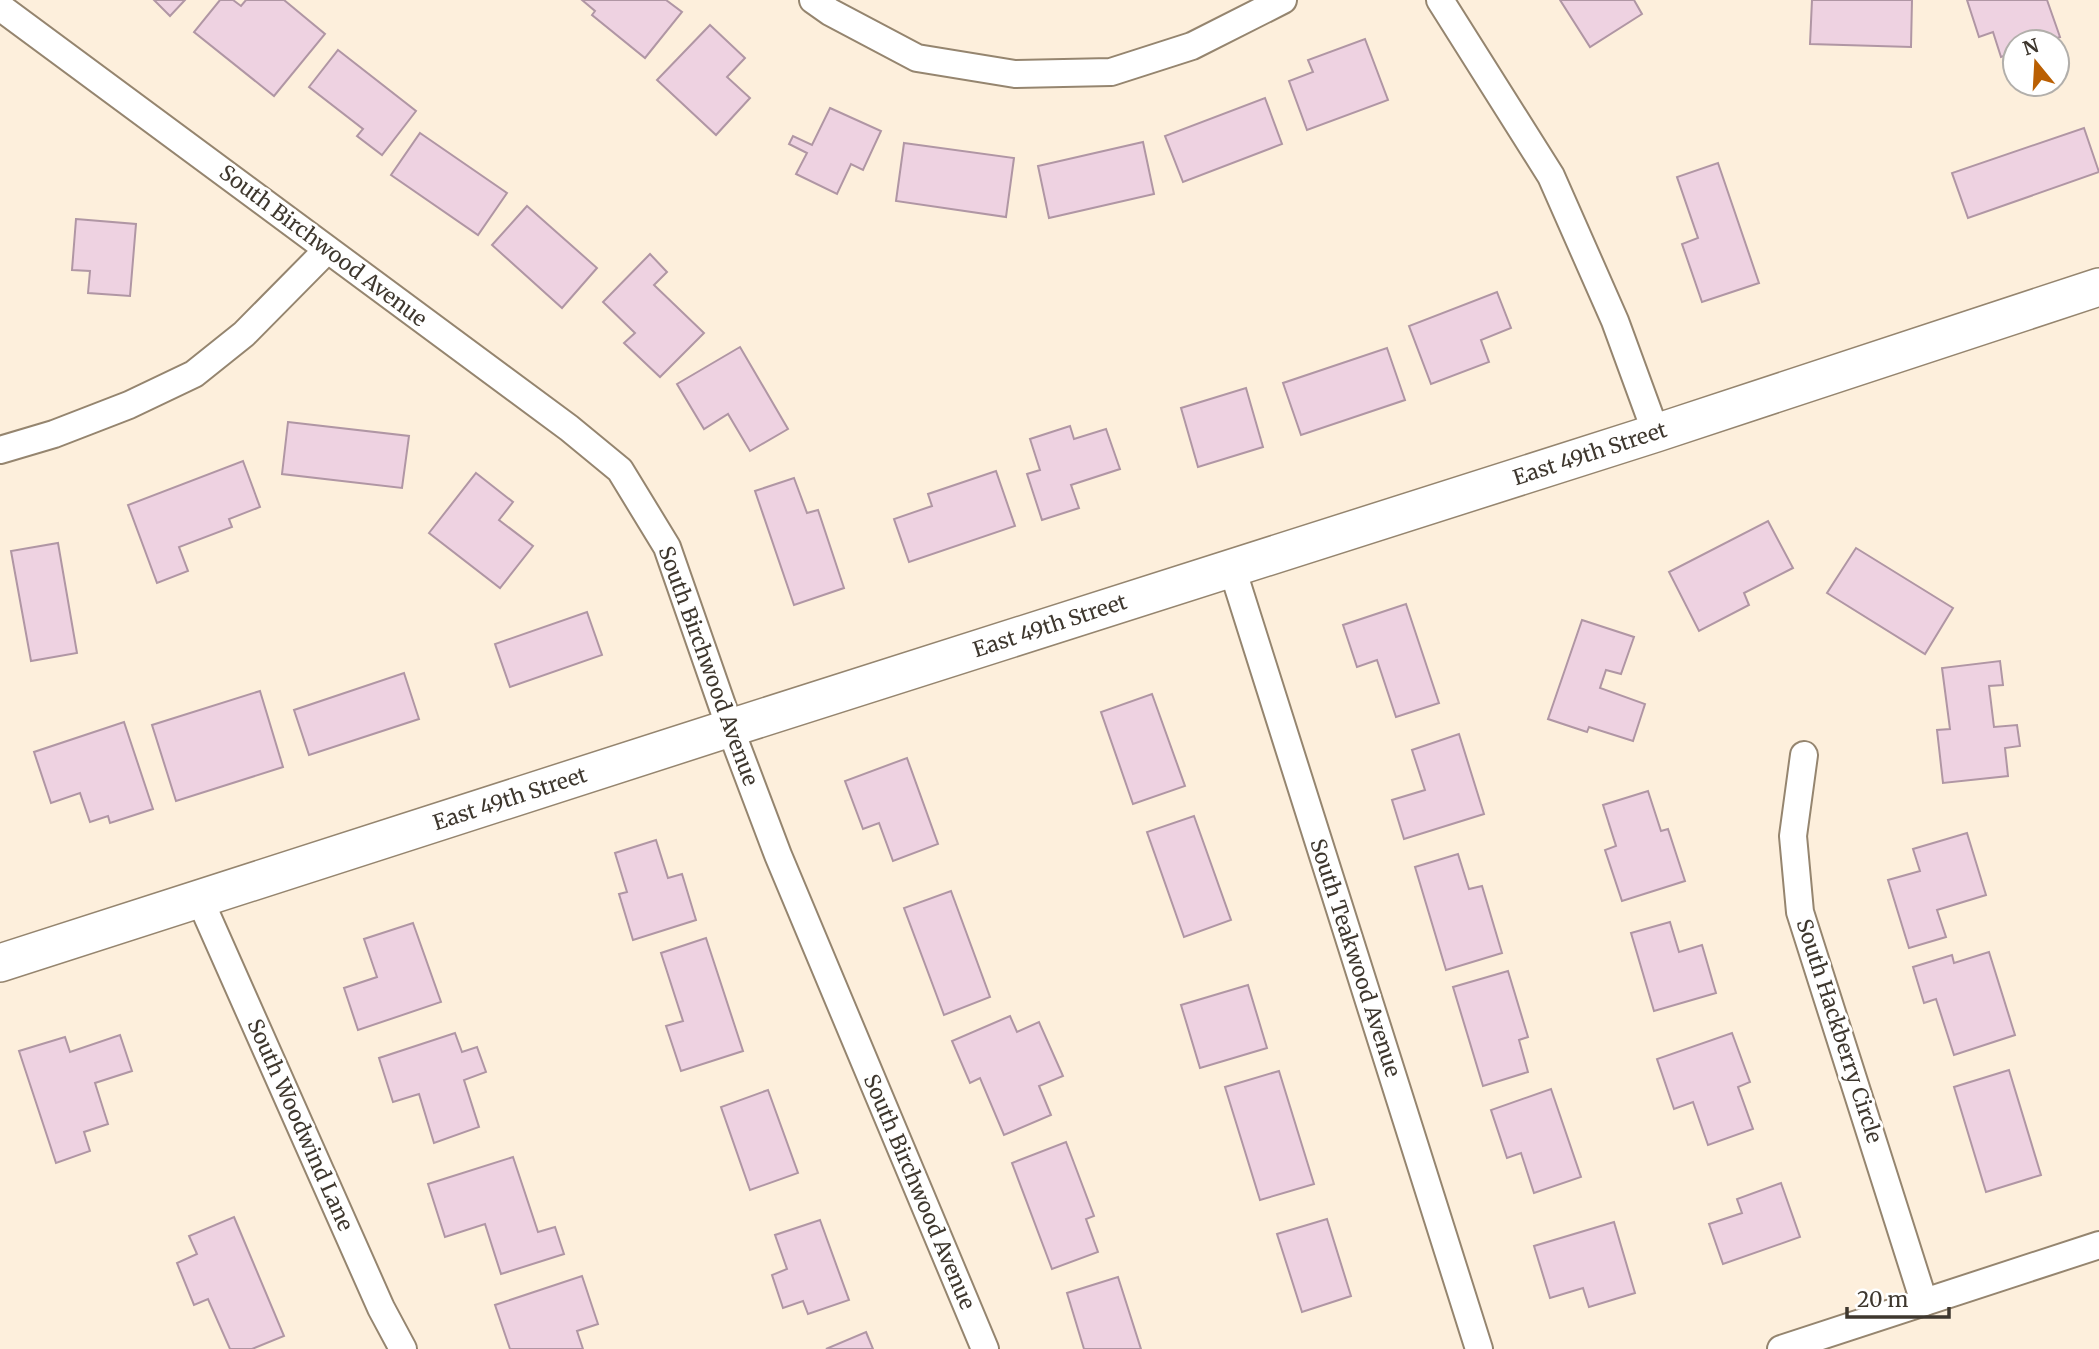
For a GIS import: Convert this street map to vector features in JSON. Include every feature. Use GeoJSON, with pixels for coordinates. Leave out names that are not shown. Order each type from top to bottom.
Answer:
{"type":"FeatureCollection","features":[{"type":"Feature","properties":{"kind":"street"},"geometry":{"type":"LineString","coordinates":[[813,0],[830,12],[917,58],[1015,74],[1111,72],[1192,46],[1283,0]]}},
{"type":"Feature","properties":{"kind":"street"},"geometry":{"type":"LineString","coordinates":[[1440,0],[1551,176],[1615,321],[1656,433]]}},
{"type":"Feature","properties":{"kind":"street","name":"South Birchwood Avenue"},"geometry":{"type":"LineString","coordinates":[[0,7],[569,428],[620,470],[667,547],[778,855],[985,1349]]}},
{"type":"Feature","properties":{"kind":"street"},"geometry":{"type":"LineString","coordinates":[[0,450],[54,434],[116,410],[194,374],[244,334],[327,250]]}},
{"type":"Feature","properties":{"kind":"street","name":"East 49th Street"},"geometry":{"type":"LineString","coordinates":[[0,963],[1656,433],[2099,287]]}},
{"type":"Feature","properties":{"kind":"street","name":"South Teakwood Avenue"},"geometry":{"type":"LineString","coordinates":[[1232,568],[1479,1349]]}},
{"type":"Feature","properties":{"kind":"street","name":"South Hackberry Circle"},"geometry":{"type":"LineString","coordinates":[[1804,755],[1793,836],[1800,912],[1924,1301]]}},
{"type":"Feature","properties":{"kind":"street","name":"South Woodwind Lane"},"geometry":{"type":"LineString","coordinates":[[200,900],[381,1308],[403,1349]]}},
{"type":"Feature","properties":{"kind":"street"},"geometry":{"type":"LineString","coordinates":[[1781,1349],[2099,1245]]}},
{"type":"Feature","properties":{"kind":"building"},"geometry":{"type":"Polygon","coordinates":[[[154,0],[185,0],[170,16],[154,0]]]}},
{"type":"Feature","properties":{"kind":"building"},"geometry":{"type":"Polygon","coordinates":[[[220,0],[233,0],[241,6],[246,0],[284,0],[325,34],[274,96],[194,32],[220,0]]]}},
{"type":"Feature","properties":{"kind":"building"},"geometry":{"type":"Polygon","coordinates":[[[582,0],[666,0],[682,12],[645,58],[592,15],[595,11],[582,0]]]}},
{"type":"Feature","properties":{"kind":"building"},"geometry":{"type":"Polygon","coordinates":[[[1560,0],[1634,0],[1642,14],[1590,47],[1560,0]]]}},
{"type":"Feature","properties":{"kind":"building"},"geometry":{"type":"Polygon","coordinates":[[[1812,0],[1912,0],[1911,47],[1810,44],[1812,0]]]}},
{"type":"Feature","properties":{"kind":"building"},"geometry":{"type":"Polygon","coordinates":[[[1967,0],[2047,0],[2057,28],[2001,28],[2001,57],[1993,32],[1979,37],[1967,0]]]}},
{"type":"Feature","properties":{"kind":"building"},"geometry":{"type":"Polygon","coordinates":[[[710,25],[745,58],[727,77],[750,98],[716,135],[657,80],[710,25]]]}},
{"type":"Feature","properties":{"kind":"building"},"geometry":{"type":"Polygon","coordinates":[[[1365,39],[1388,100],[1307,130],[1289,81],[1313,72],[1308,60],[1365,39]]]}},
{"type":"Feature","properties":{"kind":"building"},"geometry":{"type":"Polygon","coordinates":[[[338,50],[416,111],[382,155],[357,136],[363,129],[309,87],[338,50]]]}},
{"type":"Feature","properties":{"kind":"building"},"geometry":{"type":"Polygon","coordinates":[[[1265,98],[1282,144],[1183,182],[1165,136],[1265,98]]]}},
{"type":"Feature","properties":{"kind":"building"},"geometry":{"type":"Polygon","coordinates":[[[830,108],[881,131],[863,170],[851,164],[837,194],[796,174],[807,153],[789,144],[793,136],[812,145],[830,108]]]}},
{"type":"Feature","properties":{"kind":"building"},"geometry":{"type":"Polygon","coordinates":[[[2084,128],[2099,172],[1968,218],[1952,173],[2084,128]]]}},
{"type":"Feature","properties":{"kind":"building"},"geometry":{"type":"Polygon","coordinates":[[[420,133],[507,193],[478,235],[391,175],[420,133]]]}},
{"type":"Feature","properties":{"kind":"building"},"geometry":{"type":"Polygon","coordinates":[[[1143,142],[1154,194],[1049,218],[1038,166],[1143,142]]]}},
{"type":"Feature","properties":{"kind":"building"},"geometry":{"type":"Polygon","coordinates":[[[904,143],[1014,158],[1006,217],[896,201],[904,143]]]}},
{"type":"Feature","properties":{"kind":"building"},"geometry":{"type":"Polygon","coordinates":[[[1718,163],[1759,283],[1702,302],[1682,244],[1698,238],[1677,177],[1718,163]]]}},
{"type":"Feature","properties":{"kind":"building"},"geometry":{"type":"Polygon","coordinates":[[[527,206],[597,268],[562,308],[492,245],[527,206]]]}},
{"type":"Feature","properties":{"kind":"building"},"geometry":{"type":"Polygon","coordinates":[[[76,219],[136,224],[130,296],[88,293],[90,271],[72,270],[76,219]]]}},
{"type":"Feature","properties":{"kind":"building"},"geometry":{"type":"Polygon","coordinates":[[[650,254],[667,272],[654,285],[704,333],[660,377],[624,343],[635,333],[603,302],[650,254]]]}},
{"type":"Feature","properties":{"kind":"building"},"geometry":{"type":"Polygon","coordinates":[[[1497,292],[1511,328],[1481,340],[1489,362],[1431,384],[1409,326],[1497,292]]]}},
{"type":"Feature","properties":{"kind":"building"},"geometry":{"type":"Polygon","coordinates":[[[740,347],[788,429],[750,451],[728,414],[704,429],[677,384],[740,347]]]}},
{"type":"Feature","properties":{"kind":"building"},"geometry":{"type":"Polygon","coordinates":[[[1387,348],[1405,400],[1301,435],[1283,383],[1387,348]]]}},
{"type":"Feature","properties":{"kind":"building"},"geometry":{"type":"Polygon","coordinates":[[[1246,388],[1263,447],[1198,467],[1181,408],[1246,388]]]}},
{"type":"Feature","properties":{"kind":"building"},"geometry":{"type":"Polygon","coordinates":[[[288,422],[409,436],[402,488],[282,474],[288,422]]]}},
{"type":"Feature","properties":{"kind":"building"},"geometry":{"type":"Polygon","coordinates":[[[1070,426],[1074,439],[1106,429],[1120,469],[1071,485],[1079,508],[1042,520],[1027,474],[1040,470],[1030,439],[1070,426]]]}},
{"type":"Feature","properties":{"kind":"building"},"geometry":{"type":"Polygon","coordinates":[[[243,461],[260,507],[229,519],[232,527],[179,547],[188,571],[157,583],[128,505],[243,461]]]}},
{"type":"Feature","properties":{"kind":"building"},"geometry":{"type":"Polygon","coordinates":[[[996,471],[1015,526],[909,562],[894,519],[932,506],[928,494],[996,471]]]}},
{"type":"Feature","properties":{"kind":"building"},"geometry":{"type":"Polygon","coordinates":[[[476,473],[513,502],[499,520],[533,546],[500,588],[429,533],[476,473]]]}},
{"type":"Feature","properties":{"kind":"building"},"geometry":{"type":"Polygon","coordinates":[[[794,478],[807,513],[818,510],[844,588],[794,605],[755,491],[794,478]]]}},
{"type":"Feature","properties":{"kind":"building"},"geometry":{"type":"Polygon","coordinates":[[[1768,521],[1793,568],[1744,593],[1749,605],[1699,631],[1669,572],[1768,521]]]}},
{"type":"Feature","properties":{"kind":"building"},"geometry":{"type":"Polygon","coordinates":[[[58,543],[77,653],[31,661],[11,551],[58,543]]]}},
{"type":"Feature","properties":{"kind":"building"},"geometry":{"type":"Polygon","coordinates":[[[1856,548],[1953,608],[1925,654],[1827,593],[1856,548]]]}},
{"type":"Feature","properties":{"kind":"building"},"geometry":{"type":"Polygon","coordinates":[[[1406,604],[1439,703],[1396,717],[1377,660],[1357,667],[1343,625],[1406,604]]]}},
{"type":"Feature","properties":{"kind":"building"},"geometry":{"type":"Polygon","coordinates":[[[587,612],[602,655],[510,687],[495,644],[587,612]]]}},
{"type":"Feature","properties":{"kind":"building"},"geometry":{"type":"Polygon","coordinates":[[[1582,620],[1634,637],[1621,674],[1606,670],[1600,688],[1645,704],[1633,741],[1589,727],[1587,732],[1548,719],[1582,620]]]}},
{"type":"Feature","properties":{"kind":"building"},"geometry":{"type":"Polygon","coordinates":[[[2000,661],[2003,685],[1989,686],[1994,727],[2017,725],[2020,746],[2005,748],[2008,776],[1943,783],[1937,730],[1950,729],[1942,668],[2000,661]]]}},
{"type":"Feature","properties":{"kind":"building"},"geometry":{"type":"Polygon","coordinates":[[[404,673],[419,719],[309,755],[294,710],[404,673]]]}},
{"type":"Feature","properties":{"kind":"building"},"geometry":{"type":"Polygon","coordinates":[[[260,691],[283,767],[176,801],[152,725],[260,691]]]}},
{"type":"Feature","properties":{"kind":"building"},"geometry":{"type":"Polygon","coordinates":[[[1152,694],[1185,786],[1133,804],[1101,712],[1152,694]]]}},
{"type":"Feature","properties":{"kind":"building"},"geometry":{"type":"Polygon","coordinates":[[[124,722],[153,809],[110,823],[108,816],[90,822],[80,793],[51,803],[34,752],[124,722]]]}},
{"type":"Feature","properties":{"kind":"building"},"geometry":{"type":"Polygon","coordinates":[[[1459,734],[1484,814],[1404,839],[1392,800],[1425,790],[1412,750],[1459,734]]]}},
{"type":"Feature","properties":{"kind":"building"},"geometry":{"type":"Polygon","coordinates":[[[907,758],[938,844],[893,861],[879,823],[863,829],[845,781],[907,758]]]}},
{"type":"Feature","properties":{"kind":"building"},"geometry":{"type":"Polygon","coordinates":[[[1648,791],[1661,831],[1668,829],[1685,881],[1622,901],[1605,850],[1616,846],[1603,805],[1648,791]]]}},
{"type":"Feature","properties":{"kind":"building"},"geometry":{"type":"Polygon","coordinates":[[[1194,816],[1231,920],[1184,937],[1147,832],[1194,816]]]}},
{"type":"Feature","properties":{"kind":"building"},"geometry":{"type":"Polygon","coordinates":[[[1967,833],[1986,895],[1937,910],[1946,937],[1909,948],[1888,880],[1920,871],[1913,849],[1967,833]]]}},
{"type":"Feature","properties":{"kind":"building"},"geometry":{"type":"Polygon","coordinates":[[[656,840],[668,878],[682,874],[696,920],[633,940],[619,894],[627,892],[615,853],[656,840]]]}},
{"type":"Feature","properties":{"kind":"building"},"geometry":{"type":"Polygon","coordinates":[[[1458,854],[1469,889],[1482,886],[1502,953],[1446,970],[1415,867],[1458,854]]]}},
{"type":"Feature","properties":{"kind":"building"},"geometry":{"type":"Polygon","coordinates":[[[951,891],[990,997],[944,1015],[904,908],[951,891]]]}},
{"type":"Feature","properties":{"kind":"building"},"geometry":{"type":"Polygon","coordinates":[[[1670,922],[1679,952],[1702,945],[1716,993],[1654,1011],[1631,933],[1670,922]]]}},
{"type":"Feature","properties":{"kind":"building"},"geometry":{"type":"Polygon","coordinates":[[[413,923],[441,1002],[358,1030],[344,988],[377,977],[364,939],[413,923]]]}},
{"type":"Feature","properties":{"kind":"building"},"geometry":{"type":"Polygon","coordinates":[[[706,938],[743,1051],[681,1071],[666,1026],[683,1021],[661,953],[706,938]]]}},
{"type":"Feature","properties":{"kind":"building"},"geometry":{"type":"Polygon","coordinates":[[[1989,952],[2015,1035],[1954,1055],[1936,999],[1924,1003],[1913,967],[1952,955],[1954,963],[1989,952]]]}},
{"type":"Feature","properties":{"kind":"building"},"geometry":{"type":"Polygon","coordinates":[[[1508,971],[1528,1037],[1519,1040],[1528,1072],[1483,1086],[1453,987],[1508,971]]]}},
{"type":"Feature","properties":{"kind":"building"},"geometry":{"type":"Polygon","coordinates":[[[1248,985],[1267,1048],[1200,1068],[1181,1005],[1248,985]]]}},
{"type":"Feature","properties":{"kind":"building"},"geometry":{"type":"Polygon","coordinates":[[[1010,1016],[1017,1032],[1039,1022],[1063,1076],[1039,1086],[1051,1115],[1004,1135],[980,1078],[970,1083],[952,1041],[1010,1016]]]}},
{"type":"Feature","properties":{"kind":"building"},"geometry":{"type":"Polygon","coordinates":[[[455,1033],[462,1052],[477,1047],[486,1072],[464,1080],[479,1127],[434,1143],[419,1094],[393,1102],[379,1058],[455,1033]]]}},
{"type":"Feature","properties":{"kind":"building"},"geometry":{"type":"Polygon","coordinates":[[[1732,1033],[1750,1082],[1738,1087],[1753,1129],[1708,1145],[1693,1102],[1674,1109],[1657,1059],[1732,1033]]]}},
{"type":"Feature","properties":{"kind":"building"},"geometry":{"type":"Polygon","coordinates":[[[120,1035],[132,1071],[95,1083],[108,1124],[84,1132],[90,1151],[56,1163],[19,1051],[65,1037],[70,1052],[120,1035]]]}},
{"type":"Feature","properties":{"kind":"building"},"geometry":{"type":"Polygon","coordinates":[[[2009,1070],[2041,1175],[1986,1192],[1954,1087],[2009,1070]]]}},
{"type":"Feature","properties":{"kind":"building"},"geometry":{"type":"Polygon","coordinates":[[[1279,1071],[1314,1184],[1260,1200],[1225,1087],[1279,1071]]]}},
{"type":"Feature","properties":{"kind":"building"},"geometry":{"type":"Polygon","coordinates":[[[1551,1089],[1581,1177],[1534,1193],[1521,1153],[1507,1158],[1491,1110],[1551,1089]]]}},
{"type":"Feature","properties":{"kind":"building"},"geometry":{"type":"Polygon","coordinates":[[[768,1090],[798,1173],[750,1190],[721,1107],[768,1090]]]}},
{"type":"Feature","properties":{"kind":"building"},"geometry":{"type":"Polygon","coordinates":[[[1066,1142],[1094,1216],[1086,1219],[1098,1252],[1052,1269],[1012,1163],[1066,1142]]]}},
{"type":"Feature","properties":{"kind":"building"},"geometry":{"type":"Polygon","coordinates":[[[513,1157],[538,1232],[555,1227],[564,1254],[501,1274],[485,1224],[445,1237],[428,1184],[513,1157]]]}},
{"type":"Feature","properties":{"kind":"building"},"geometry":{"type":"Polygon","coordinates":[[[1781,1183],[1800,1237],[1723,1264],[1709,1224],[1742,1213],[1737,1199],[1781,1183]]]}},
{"type":"Feature","properties":{"kind":"building"},"geometry":{"type":"Polygon","coordinates":[[[234,1217],[284,1336],[252,1349],[230,1349],[208,1299],[194,1305],[177,1263],[197,1254],[189,1236],[234,1217]]]}},
{"type":"Feature","properties":{"kind":"building"},"geometry":{"type":"Polygon","coordinates":[[[1327,1219],[1351,1296],[1302,1312],[1277,1234],[1327,1219]]]}},
{"type":"Feature","properties":{"kind":"building"},"geometry":{"type":"Polygon","coordinates":[[[820,1220],[849,1300],[808,1314],[803,1301],[783,1308],[772,1275],[787,1269],[775,1235],[820,1220]]]}},
{"type":"Feature","properties":{"kind":"building"},"geometry":{"type":"Polygon","coordinates":[[[1614,1222],[1635,1293],[1589,1307],[1583,1288],[1550,1298],[1534,1246],[1614,1222]]]}},
{"type":"Feature","properties":{"kind":"building"},"geometry":{"type":"Polygon","coordinates":[[[582,1276],[598,1324],[577,1331],[583,1349],[510,1349],[495,1305],[582,1276]]]}},
{"type":"Feature","properties":{"kind":"building"},"geometry":{"type":"Polygon","coordinates":[[[1118,1277],[1141,1349],[1084,1349],[1067,1293],[1118,1277]]]}},
{"type":"Feature","properties":{"kind":"building"},"geometry":{"type":"Polygon","coordinates":[[[866,1332],[873,1349],[826,1349],[866,1332]]]}}]}
